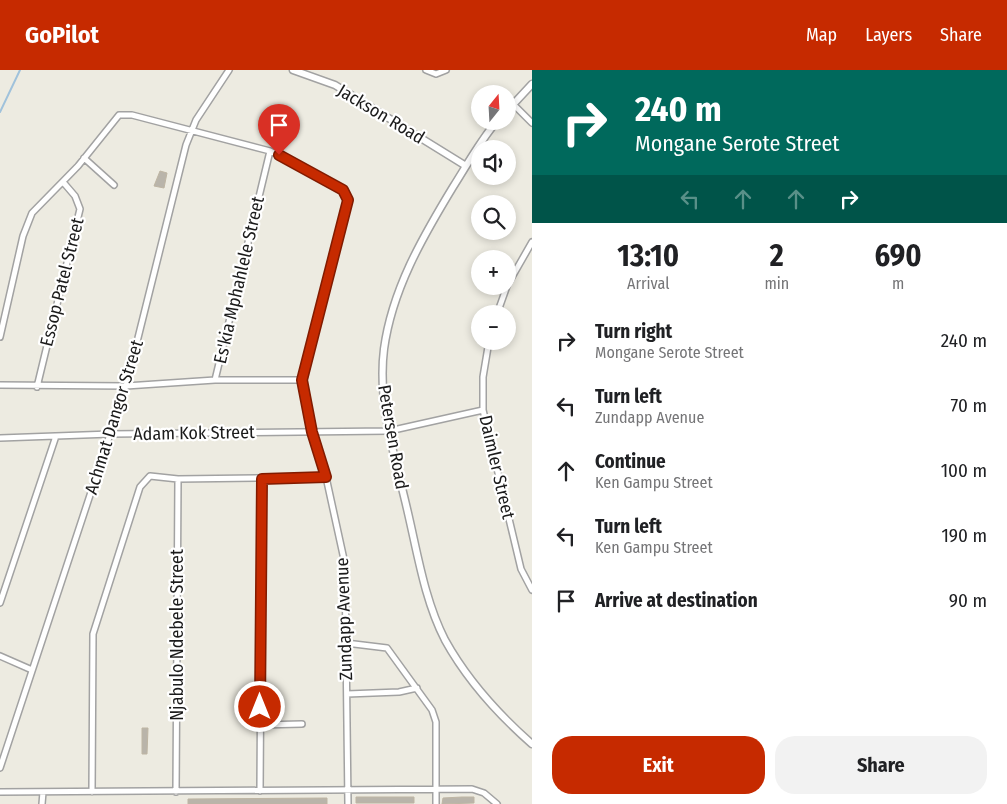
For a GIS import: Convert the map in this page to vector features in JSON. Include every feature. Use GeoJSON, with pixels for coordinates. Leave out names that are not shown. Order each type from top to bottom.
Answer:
{"type":"FeatureCollection","features":[{"type":"Feature","properties":{"kind":"street","name":"Achmat Dangor Street"},"geometry":{"type":"LineString","coordinates":[[0,768],[126,386],[191,132],[229,70]]}},
{"type":"Feature","properties":{"kind":"street","name":"Jackson Road"},"geometry":{"type":"LineString","coordinates":[[293,70],[335,85],[466,166]]}},
{"type":"Feature","properties":{"kind":"street"},"geometry":{"type":"LineString","coordinates":[[426,70],[436,74],[446,70]]}},
{"type":"Feature","properties":{"kind":"street"},"geometry":{"type":"LineString","coordinates":[[516,101],[532,84]]}},
{"type":"Feature","properties":{"kind":"street"},"geometry":{"type":"LineString","coordinates":[[516,111],[532,123]]}},
{"type":"Feature","properties":{"kind":"street"},"geometry":{"type":"LineString","coordinates":[[0,337],[27,223],[37,206],[63,182],[117,118],[123,114],[191,132],[225,138],[270,151],[339,188],[348,196],[302,380],[215,380],[126,386],[37,387],[0,385]]}},
{"type":"Feature","properties":{"kind":"street","name":"Petersen Road"},"geometry":{"type":"LineString","coordinates":[[491,130],[466,166],[422,238],[405,276],[391,316],[384,349],[382,376],[389,431],[427,592],[444,637],[476,684],[532,744]]}},
{"type":"Feature","properties":{"kind":"street","name":"Es'kia Mphahlele Street"},"geometry":{"type":"LineString","coordinates":[[215,380],[270,151]]}},
{"type":"Feature","properties":{"kind":"street"},"geometry":{"type":"LineString","coordinates":[[84,158],[114,185]]}},
{"type":"Feature","properties":{"kind":"street","name":"Essop Patel Street"},"geometry":{"type":"LineString","coordinates":[[37,387],[80,209],[75,196],[63,182]]}},
{"type":"Feature","properties":{"kind":"street"},"geometry":{"type":"LineString","coordinates":[[516,270],[532,242]]}},
{"type":"Feature","properties":{"kind":"street","name":"Daimler Street"},"geometry":{"type":"LineString","coordinates":[[488,350],[483,377],[484,410],[521,569],[532,590]]}},
{"type":"Feature","properties":{"kind":"street","name":"Zundapp Avenue"},"geometry":{"type":"LineString","coordinates":[[302,380],[312,432],[326,477],[345,564],[348,804]]}},
{"type":"Feature","properties":{"kind":"street","name":"Adam Kok Street"},"geometry":{"type":"LineString","coordinates":[[0,438],[111,434],[389,431],[484,410]]}},
{"type":"Feature","properties":{"kind":"street"},"geometry":{"type":"LineString","coordinates":[[0,603],[56,436]]}},
{"type":"Feature","properties":{"kind":"street"},"geometry":{"type":"LineString","coordinates":[[92,792],[91,651],[96,622],[140,487],[150,476],[262,479],[326,477]]}},
{"type":"Feature","properties":{"kind":"street","name":"Njabulo Ndebele Street"},"geometry":{"type":"LineString","coordinates":[[176,792],[178,478]]}},
{"type":"Feature","properties":{"kind":"street"},"geometry":{"type":"LineString","coordinates":[[260,791],[262,479]]}},
{"type":"Feature","properties":{"kind":"street"},"geometry":{"type":"LineString","coordinates":[[346,643],[387,648],[417,688],[435,717],[436,804]]}},
{"type":"Feature","properties":{"kind":"street"},"geometry":{"type":"LineString","coordinates":[[0,656],[32,670]]}},
{"type":"Feature","properties":{"kind":"street"},"geometry":{"type":"LineString","coordinates":[[347,694],[399,692],[417,688]]}},
{"type":"Feature","properties":{"kind":"street"},"geometry":{"type":"LineString","coordinates":[[260,725],[302,724]]}},
{"type":"Feature","properties":{"kind":"street"},"geometry":{"type":"LineString","coordinates":[[0,792],[480,791],[498,804]]}},
{"type":"Feature","properties":{"kind":"street"},"geometry":{"type":"LineString","coordinates":[[42,804],[43,792]]}},
{"type":"Feature","properties":{"kind":"building"},"geometry":{"type":"Polygon","coordinates":[[[160,171],[167,173],[164,188],[154,186],[160,171]]]}},
{"type":"Feature","properties":{"kind":"building"},"geometry":{"type":"Polygon","coordinates":[[[142,728],[148,728],[147,754],[142,754],[142,728]]]}},
{"type":"Feature","properties":{"kind":"building"},"geometry":{"type":"Polygon","coordinates":[[[356,797],[414,797],[414,803],[356,803],[356,797]]]}},
{"type":"Feature","properties":{"kind":"building"},"geometry":{"type":"Polygon","coordinates":[[[474,797],[474,803],[442,804],[443,798],[474,797]]]}},
{"type":"Feature","properties":{"kind":"building"},"geometry":{"type":"Polygon","coordinates":[[[327,798],[327,804],[188,804],[188,799],[327,798]]]}},
{"type":"Feature","properties":{"kind":"waterway"},"geometry":{"type":"LineString","coordinates":[[0,112],[20,70]]}},
{"type":"Feature","properties":{"kind":"route"},"geometry":{"type":"LineString","coordinates":[[260,707],[262,479],[326,477],[312,432],[302,380],[348,200],[348,196],[343,190],[279,155]]}}]}
